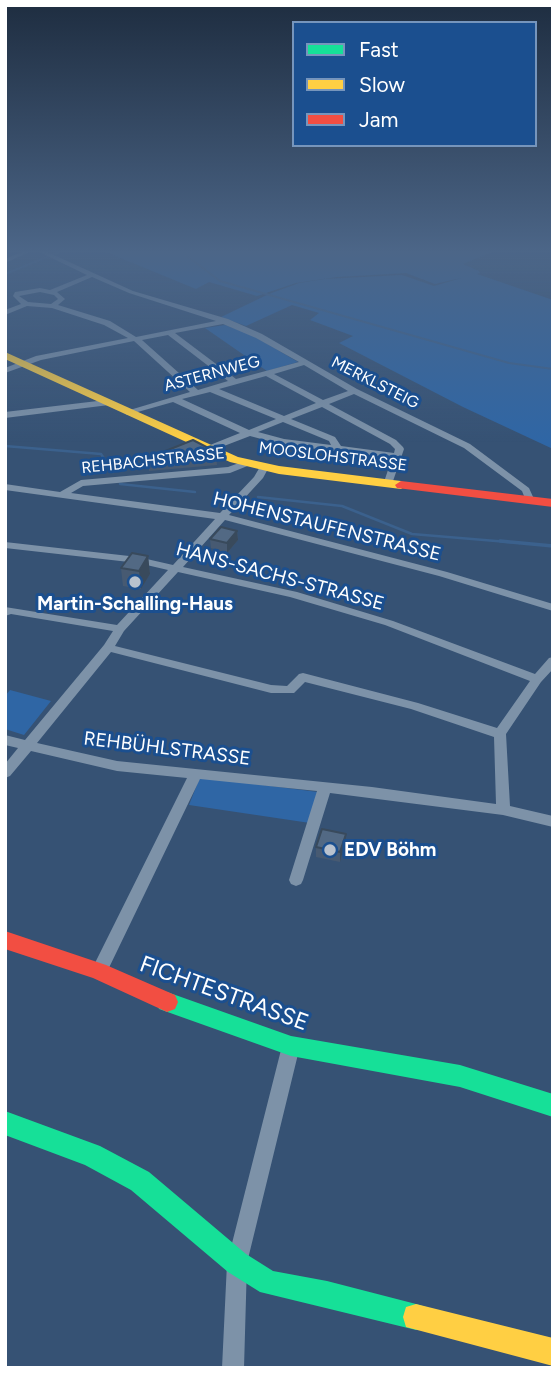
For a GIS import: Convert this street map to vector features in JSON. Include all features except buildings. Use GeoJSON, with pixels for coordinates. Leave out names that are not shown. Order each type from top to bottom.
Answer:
{"type":"FeatureCollection","features":[{"type":"Feature","properties":{"kind":"street"},"geometry":{"type":"LineString","coordinates":[[79,314],[107,323],[140,342],[195,392]]}},
{"type":"Feature","properties":{"kind":"street","name":"MERKLSTEIG"},"geometry":{"type":"LineString","coordinates":[[202,314],[225,321],[271,342],[354,391],[467,446],[526,490],[529,499]]}},
{"type":"Feature","properties":{"kind":"street"},"geometry":{"type":"LineString","coordinates":[[5,371],[39,358],[225,321]]}},
{"type":"Feature","properties":{"kind":"street"},"geometry":{"type":"LineString","coordinates":[[169,332],[234,382]]}},
{"type":"Feature","properties":{"kind":"street","name":"MOOSLOHSTRASSE"},"geometry":{"type":"LineString","coordinates":[[5,355],[208,449],[247,463],[553,503]]}},
{"type":"Feature","properties":{"kind":"street","name":"ASTERNWEG"},"geometry":{"type":"LineString","coordinates":[[127,412],[304,363]]}},
{"type":"Feature","properties":{"kind":"street"},"geometry":{"type":"LineString","coordinates":[[267,373],[393,442],[400,449],[389,482]]}},
{"type":"Feature","properties":{"kind":"street"},"geometry":{"type":"LineString","coordinates":[[211,388],[331,439],[338,449]]}},
{"type":"Feature","properties":{"kind":"street"},"geometry":{"type":"LineString","coordinates":[[208,449],[354,391]]}},
{"type":"Feature","properties":{"kind":"street"},"geometry":{"type":"LineString","coordinates":[[174,398],[250,433],[284,442],[397,456]]}},
{"type":"Feature","properties":{"kind":"street"},"geometry":{"type":"LineString","coordinates":[[5,415],[106,403]]}},
{"type":"Feature","properties":{"kind":"street","name":"REHBACHSTRASSE"},"geometry":{"type":"LineString","coordinates":[[64,494],[80,483],[223,471],[247,463]]}},
{"type":"Feature","properties":{"kind":"street"},"geometry":{"type":"LineString","coordinates":[[5,774],[108,648],[120,629],[224,517],[258,478],[264,467]]}},
{"type":"Feature","properties":{"kind":"street","name":"HOHENSTAUFENSTRASSE"},"geometry":{"type":"LineString","coordinates":[[5,487],[224,517],[443,575],[553,608]]}},
{"type":"Feature","properties":{"kind":"street","name":"HANS-SACHS-STRASSE"},"geometry":{"type":"LineString","coordinates":[[5,545],[76,551],[176,567],[293,594],[388,623],[537,678]]}},
{"type":"Feature","properties":{"kind":"street"},"geometry":{"type":"LineString","coordinates":[[6,610],[120,629]]}},
{"type":"Feature","properties":{"kind":"street"},"geometry":{"type":"LineString","coordinates":[[108,648],[271,688],[290,690],[303,677],[414,706],[500,734]]}},
{"type":"Feature","properties":{"kind":"street"},"geometry":{"type":"LineString","coordinates":[[503,810],[500,734],[537,678],[553,661]]}},
{"type":"Feature","properties":{"kind":"street","name":"REHBÜHLSTRASSE"},"geometry":{"type":"LineString","coordinates":[[5,740],[117,766],[325,787],[503,810],[553,822]]}},
{"type":"Feature","properties":{"kind":"street"},"geometry":{"type":"LineString","coordinates":[[99,971],[196,773]]}},
{"type":"Feature","properties":{"kind":"street"},"geometry":{"type":"LineString","coordinates":[[296,880],[325,787]]}},
{"type":"Feature","properties":{"kind":"street","name":"FICHTESTRASSE"},"geometry":{"type":"LineString","coordinates":[[5,940],[99,971],[167,1002],[291,1046],[460,1076],[553,1106]]}},
{"type":"Feature","properties":{"kind":"street"},"geometry":{"type":"LineString","coordinates":[[233,1368],[237,1263],[291,1046]]}},
{"type":"Feature","properties":{"kind":"street"},"geometry":{"type":"LineString","coordinates":[[5,1123],[91,1155],[139,1181],[237,1263],[269,1283],[327,1294],[553,1352]]}},
{"type":"Feature","properties":{"kind":"shaded area"},"geometry":{"type":"Polygon","coordinates":[[[227,314],[272,314],[246,326],[221,317],[227,314]]]}},
{"type":"Feature","properties":{"kind":"shaded area"},"geometry":{"type":"Polygon","coordinates":[[[318,314],[553,314],[553,449],[463,407],[339,343],[353,336],[310,320],[318,314]]]}},
{"type":"Feature","properties":{"kind":"shaded area"},"geometry":{"type":"Polygon","coordinates":[[[225,325],[252,335],[298,362],[267,371],[205,328],[225,325]]]}},
{"type":"Feature","properties":{"kind":"shaded area"},"geometry":{"type":"Polygon","coordinates":[[[10,690],[51,701],[24,735],[5,729],[5,696],[10,690]]]}},
{"type":"Feature","properties":{"kind":"shaded area"},"geometry":{"type":"Polygon","coordinates":[[[200,777],[318,792],[310,823],[189,805],[200,777]]]}},
{"type":"Feature","properties":{"kind":"waterway"},"geometry":{"type":"LineString","coordinates":[[337,314],[509,363],[553,369]]}},
{"type":"Feature","properties":{"kind":"waterway"},"geometry":{"type":"LineString","coordinates":[[5,446],[101,454],[113,472]]}},
{"type":"Feature","properties":{"kind":"waterway"},"geometry":{"type":"LineString","coordinates":[[120,484],[195,492]]}},
{"type":"Feature","properties":{"kind":"waterway"},"geometry":{"type":"LineString","coordinates":[[258,497],[342,506],[412,534],[520,543]]}},
{"type":"Feature","properties":{"kind":"waterway"},"geometry":{"type":"LineString","coordinates":[[500,541],[553,546]]}},
{"type":"Feature","properties":{"kind":"traffic: fast"},"geometry":{"type":"LineString","coordinates":[[167,1002],[291,1046],[460,1076],[553,1106]]}},
{"type":"Feature","properties":{"kind":"traffic: fast"},"geometry":{"type":"LineString","coordinates":[[5,1123],[91,1155],[140,1181],[237,1263],[269,1283],[327,1294],[416,1317]]}},
{"type":"Feature","properties":{"kind":"traffic: slow"},"geometry":{"type":"LineString","coordinates":[[5,355],[234,460],[279,470],[401,485]]}},
{"type":"Feature","properties":{"kind":"traffic: slow"},"geometry":{"type":"LineString","coordinates":[[416,1317],[553,1352]]}},
{"type":"Feature","properties":{"kind":"traffic: jam"},"geometry":{"type":"LineString","coordinates":[[401,485],[553,503]]}},
{"type":"Feature","properties":{"kind":"traffic: jam"},"geometry":{"type":"LineString","coordinates":[[5,940],[99,971],[167,1002]]}},
{"type":"Feature","properties":{"kind":"place","name":"Martin-Schalling-Haus"},"geometry":{"type":"Point","coordinates":[135,582]}},
{"type":"Feature","properties":{"kind":"place","name":"EDV Böhm"},"geometry":{"type":"Point","coordinates":[330,850]}}]}
